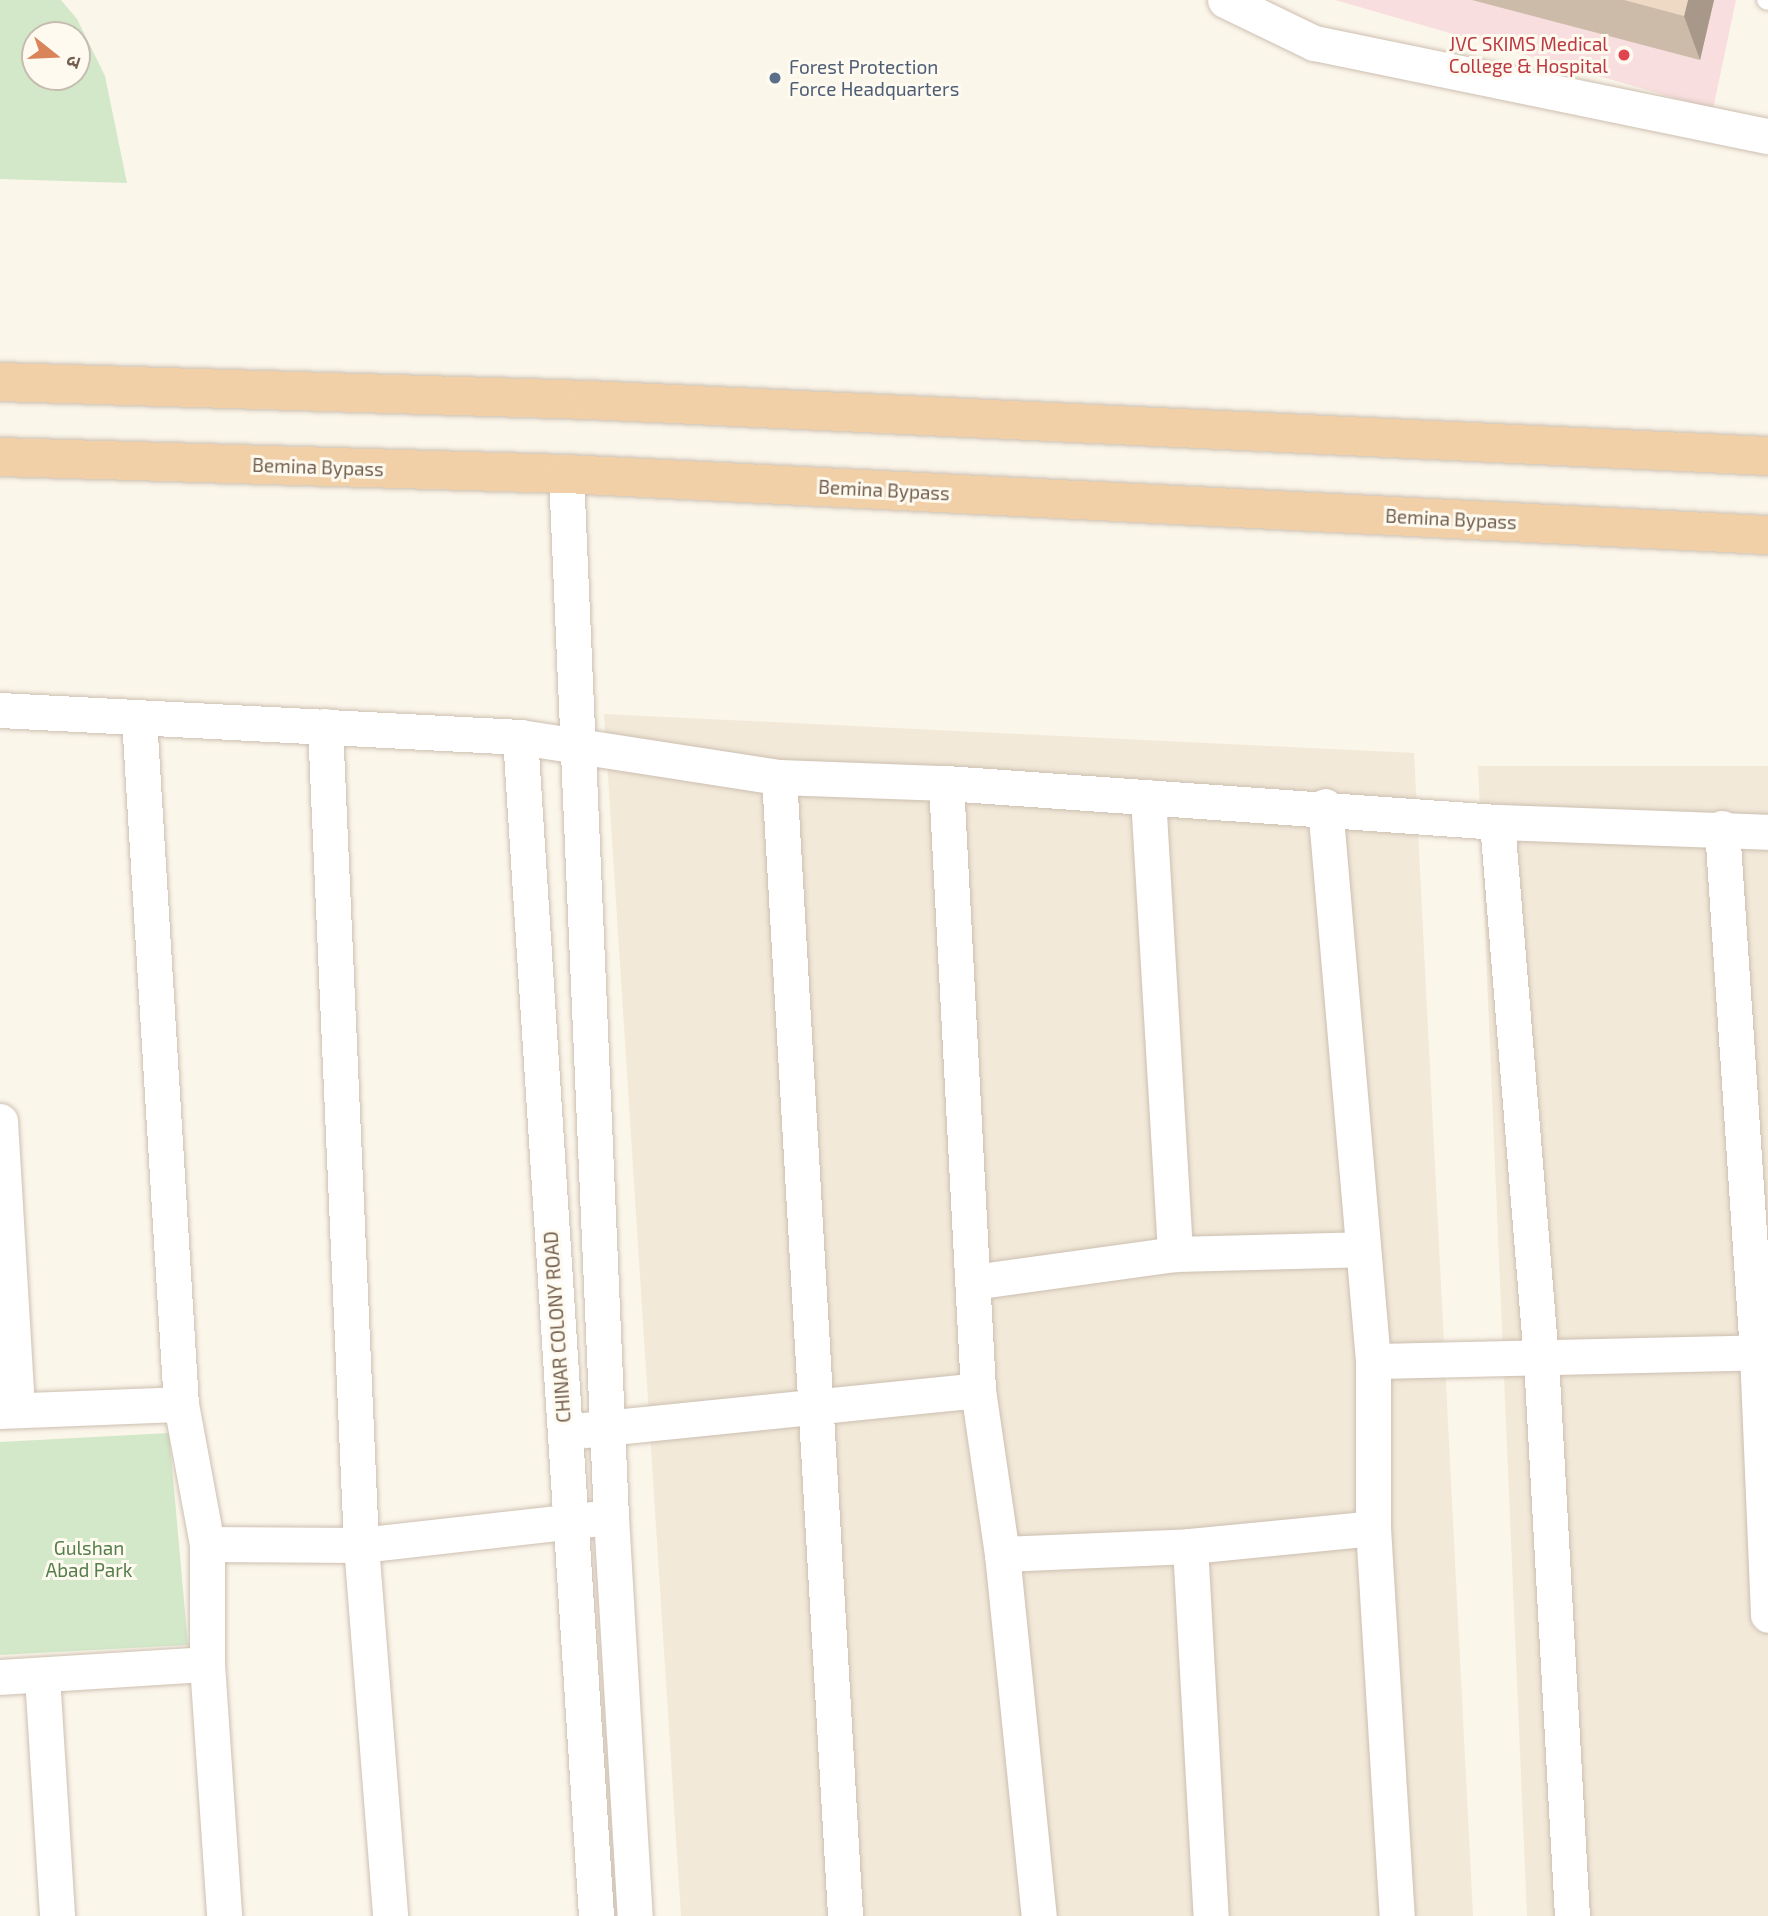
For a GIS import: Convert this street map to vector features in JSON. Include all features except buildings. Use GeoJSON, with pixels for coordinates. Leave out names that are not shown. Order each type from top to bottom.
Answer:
{"type":"FeatureCollection","features":[{"type":"Feature","properties":{"kind":"highway"},"geometry":{"type":"LineString","coordinates":[[0,382],[589,400],[1768,456]]}},
{"type":"Feature","properties":{"kind":"highway","name":"Bemina Bypass"},"geometry":{"type":"LineString","coordinates":[[0,457],[566,474],[1768,535]]}},
{"type":"Feature","properties":{"kind":"street"},"geometry":{"type":"LineString","coordinates":[[1224,0],[1314,43],[1768,136]]}},
{"type":"Feature","properties":{"kind":"street"},"geometry":{"type":"LineString","coordinates":[[566,474],[611,1517],[635,1916]]}},
{"type":"Feature","properties":{"kind":"street"},"geometry":{"type":"LineString","coordinates":[[0,710],[520,737],[779,777],[946,783],[1325,806],[1497,821],[1722,828],[1768,832]]}},
{"type":"Feature","properties":{"kind":"street"},"geometry":{"type":"LineString","coordinates":[[139,718],[181,1404],[207,1544],[207,1664],[224,1916]]}},
{"type":"Feature","properties":{"kind":"street"},"geometry":{"type":"LineString","coordinates":[[325,726],[360,1545],[390,1916]]}},
{"type":"Feature","properties":{"kind":"street","name":"CHINAR COLONY ROAD"},"geometry":{"type":"LineString","coordinates":[[520,737],[596,1916]]}},
{"type":"Feature","properties":{"kind":"street"},"geometry":{"type":"LineString","coordinates":[[779,777],[845,1916]]}},
{"type":"Feature","properties":{"kind":"street"},"geometry":{"type":"LineString","coordinates":[[946,783],[978,1390],[1002,1554],[1039,1916]]}},
{"type":"Feature","properties":{"kind":"street"},"geometry":{"type":"LineString","coordinates":[[1149,797],[1175,1254]]}},
{"type":"Feature","properties":{"kind":"street"},"geometry":{"type":"LineString","coordinates":[[1325,806],[1361,1248],[1373,1360],[1373,1528],[1397,1916]]}},
{"type":"Feature","properties":{"kind":"street"},"geometry":{"type":"LineString","coordinates":[[1497,821],[1541,1360],[1572,1916]]}},
{"type":"Feature","properties":{"kind":"street"},"geometry":{"type":"LineString","coordinates":[[1722,828],[1753,1077],[1758,1252],[1757,1352],[1768,1615]]}},
{"type":"Feature","properties":{"kind":"street"},"geometry":{"type":"LineString","coordinates":[[0,1121],[8,1410],[181,1404]]}},
{"type":"Feature","properties":{"kind":"street"},"geometry":{"type":"LineString","coordinates":[[973,1282],[1175,1254],[1361,1248]]}},
{"type":"Feature","properties":{"kind":"street"},"geometry":{"type":"LineString","coordinates":[[1373,1360],[1541,1360],[1757,1352]]}},
{"type":"Feature","properties":{"kind":"street"},"geometry":{"type":"LineString","coordinates":[[564,1432],[978,1390]]}},
{"type":"Feature","properties":{"kind":"street"},"geometry":{"type":"LineString","coordinates":[[207,1544],[360,1545],[611,1517]]}},
{"type":"Feature","properties":{"kind":"street"},"geometry":{"type":"LineString","coordinates":[[1002,1554],[1190,1546],[1373,1528]]}},
{"type":"Feature","properties":{"kind":"street"},"geometry":{"type":"LineString","coordinates":[[1190,1546],[1211,1916]]}},
{"type":"Feature","properties":{"kind":"street"},"geometry":{"type":"LineString","coordinates":[[0,1677],[207,1664]]}},
{"type":"Feature","properties":{"kind":"street"},"geometry":{"type":"LineString","coordinates":[[42,1676],[57,1916]]}},
{"type":"Feature","properties":{"kind":"shaded area","name":"JVC SKIMS Medical College & Hospital"},"geometry":{"type":"Polygon","coordinates":[[[1335,0],[1736,0],[1713,109],[1335,0]]]}},
{"type":"Feature","properties":{"kind":"shaded area"},"geometry":{"type":"Polygon","coordinates":[[[604,714],[1414,753],[1473,1916],[681,1916],[604,714]]]}},
{"type":"Feature","properties":{"kind":"shaded area"},"geometry":{"type":"Polygon","coordinates":[[[1478,766],[1768,766],[1768,1916],[1527,1916],[1478,766]]]}},
{"type":"Feature","properties":{"kind":"green space"},"geometry":{"type":"Polygon","coordinates":[[[0,0],[61,0],[77,19],[78,21],[21,21],[21,91],[91,91],[91,48],[105,76],[127,183],[0,179],[0,0]]]}},
{"type":"Feature","properties":{"kind":"green space","name":"Gulshan Abad Park"},"geometry":{"type":"Polygon","coordinates":[[[169,1433],[188,1645],[0,1655],[0,1442],[169,1433]]]}},
{"type":"Feature","properties":{"kind":"place","name":"JVC SKIMS Medical College & Hospital"},"geometry":{"type":"Point","coordinates":[1624,55]}},
{"type":"Feature","properties":{"kind":"place","name":"Forest Protection Force Headquarters"},"geometry":{"type":"Point","coordinates":[775,78]}}]}
